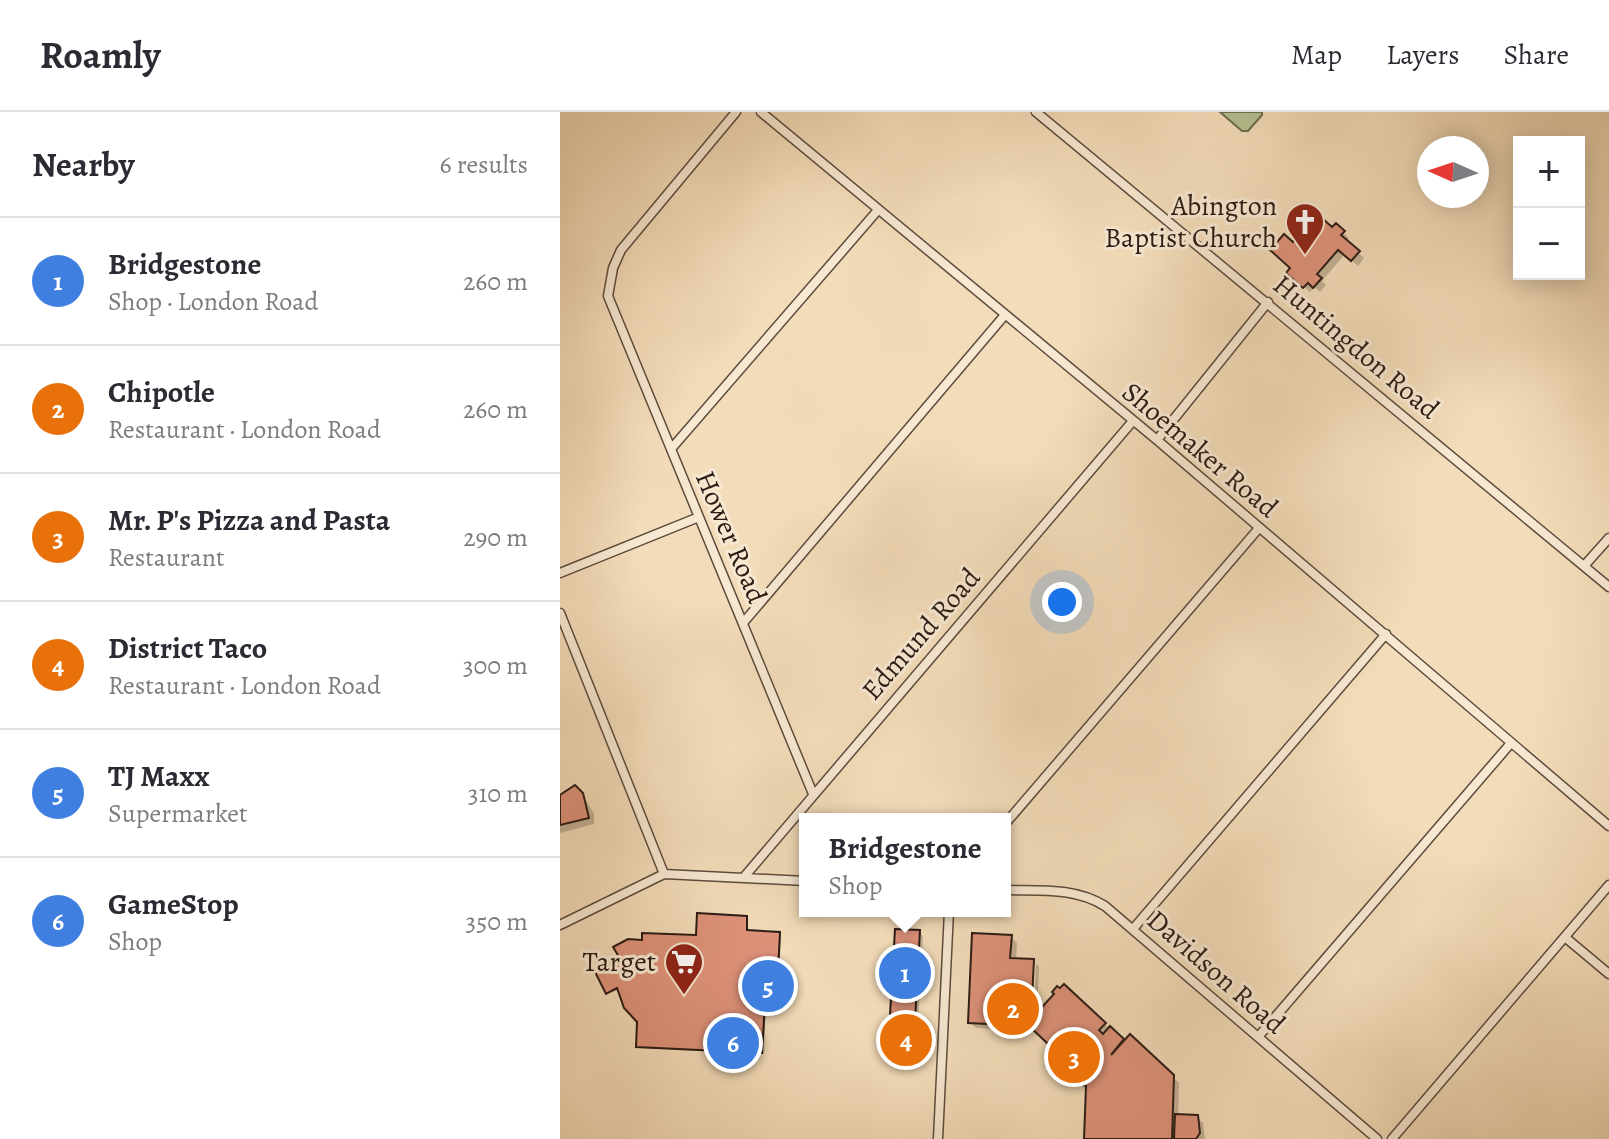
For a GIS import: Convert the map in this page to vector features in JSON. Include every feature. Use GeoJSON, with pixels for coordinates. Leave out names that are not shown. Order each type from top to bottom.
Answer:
{"type":"FeatureCollection","features":[{"type":"Feature","properties":{"kind":"street","name":"Hower Road"},"geometry":{"type":"LineString","coordinates":[[736,112],[621,250],[613,268],[608,296],[813,794]]}},
{"type":"Feature","properties":{"kind":"street","name":"Shoemaker Road"},"geometry":{"type":"LineString","coordinates":[[761,112],[1157,440],[1609,826]]}},
{"type":"Feature","properties":{"kind":"street","name":"Huntingdon Road"},"geometry":{"type":"LineString","coordinates":[[1036,112],[1609,587]]}},
{"type":"Feature","properties":{"kind":"street"},"geometry":{"type":"LineString","coordinates":[[671,449],[878,210]]}},
{"type":"Feature","properties":{"kind":"street"},"geometry":{"type":"LineString","coordinates":[[1157,440],[1268,302]]}},
{"type":"Feature","properties":{"kind":"street"},"geometry":{"type":"LineString","coordinates":[[743,623],[1004,316]]}},
{"type":"Feature","properties":{"kind":"street","name":"Edmund Road"},"geometry":{"type":"LineString","coordinates":[[744,877],[1132,422]]}},
{"type":"Feature","properties":{"kind":"street"},"geometry":{"type":"LineString","coordinates":[[560,573],[699,517]]}},
{"type":"Feature","properties":{"kind":"street"},"geometry":{"type":"LineString","coordinates":[[1011,817],[1259,528]]}},
{"type":"Feature","properties":{"kind":"street"},"geometry":{"type":"LineString","coordinates":[[1584,566],[1609,538]]}},
{"type":"Feature","properties":{"kind":"street"},"geometry":{"type":"LineString","coordinates":[[560,613],[664,874]]}},
{"type":"Feature","properties":{"kind":"street"},"geometry":{"type":"LineString","coordinates":[[1133,929],[1386,634]]}},
{"type":"Feature","properties":{"kind":"street"},"geometry":{"type":"LineString","coordinates":[[1258,1037],[1511,743]]}},
{"type":"Feature","properties":{"kind":"street"},"geometry":{"type":"LineString","coordinates":[[560,925],[664,874],[799,881]]}},
{"type":"Feature","properties":{"kind":"street"},"geometry":{"type":"LineString","coordinates":[[1392,1139],[1609,885]]}},
{"type":"Feature","properties":{"kind":"street","name":"Davidson Road"},"geometry":{"type":"LineString","coordinates":[[1011,890],[1088,895],[1133,929],[1377,1139]]}},
{"type":"Feature","properties":{"kind":"street"},"geometry":{"type":"LineString","coordinates":[[938,1139],[949,917]]}},
{"type":"Feature","properties":{"kind":"street"},"geometry":{"type":"LineString","coordinates":[[1566,938],[1609,974]]}},
{"type":"Feature","properties":{"kind":"green space"},"geometry":{"type":"Polygon","coordinates":[[[1220,112],[1262,112],[1262,115],[1248,131],[1242,131],[1220,112]]]}},
{"type":"Feature","properties":{"kind":"building","name":"Abington Baptist Church"},"geometry":{"type":"Polygon","coordinates":[[[1323,219],[1332,227],[1336,223],[1345,231],[1341,235],[1360,251],[1351,261],[1338,250],[1317,274],[1322,278],[1313,288],[1308,283],[1303,288],[1286,273],[1290,268],[1270,250],[1284,234],[1293,242],[1298,236],[1308,245],[1316,236],[1311,232],[1323,219]]]}},
{"type":"Feature","properties":{"kind":"building"},"geometry":{"type":"Polygon","coordinates":[[[575,785],[583,793],[589,818],[560,825],[560,795],[575,785]]]}},
{"type":"Feature","properties":{"kind":"building"},"geometry":{"type":"Polygon","coordinates":[[[697,913],[747,916],[747,930],[780,932],[777,993],[765,1003],[762,1053],[636,1047],[637,1022],[624,1008],[617,988],[606,994],[594,970],[619,957],[613,947],[628,939],[642,940],[642,933],[696,935],[697,913]]]}},
{"type":"Feature","properties":{"kind":"building"},"geometry":{"type":"Polygon","coordinates":[[[895,929],[920,930],[915,1021],[922,1021],[921,1052],[888,1050],[895,929]]]}},
{"type":"Feature","properties":{"kind":"building"},"geometry":{"type":"Polygon","coordinates":[[[972,933],[1012,935],[1010,958],[1034,959],[1031,1019],[1054,994],[1052,992],[1057,986],[1060,988],[1064,984],[1106,1023],[1099,1030],[1103,1034],[1110,1026],[1124,1039],[1111,1055],[1130,1034],[1174,1075],[1172,1139],[1084,1139],[1086,1086],[1083,1085],[1083,1077],[1029,1026],[968,1023],[972,933]]]}},
{"type":"Feature","properties":{"kind":"building"},"geometry":{"type":"Polygon","coordinates":[[[1175,1114],[1198,1115],[1200,1133],[1196,1139],[1174,1139],[1175,1114]]]}},
{"type":"Feature","properties":{"kind":"place","name":"Abington Baptist Church"},"geometry":{"type":"Point","coordinates":[1305,256]}},
{"type":"Feature","properties":{"kind":"place","name":"Bridgestone"},"geometry":{"type":"Point","coordinates":[905,973]}},
{"type":"Feature","properties":{"kind":"place","name":"TJ Maxx"},"geometry":{"type":"Point","coordinates":[768,986]}},
{"type":"Feature","properties":{"kind":"place","name":"Target"},"geometry":{"type":"Point","coordinates":[684,996]}},
{"type":"Feature","properties":{"kind":"place","name":"Chipotle"},"geometry":{"type":"Point","coordinates":[1013,1009]}},
{"type":"Feature","properties":{"kind":"place","name":"District Taco"},"geometry":{"type":"Point","coordinates":[906,1040]}},
{"type":"Feature","properties":{"kind":"place","name":"GameStop"},"geometry":{"type":"Point","coordinates":[733,1043]}},
{"type":"Feature","properties":{"kind":"place","name":"Mr. P's Pizza and Pasta"},"geometry":{"type":"Point","coordinates":[1074,1057]}}]}
